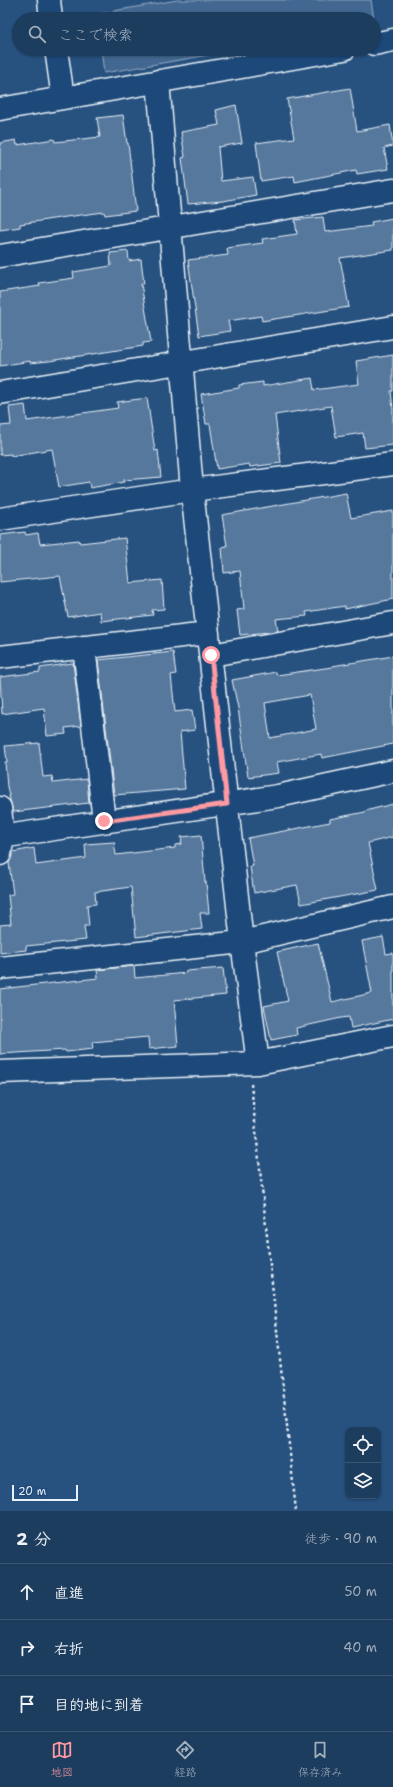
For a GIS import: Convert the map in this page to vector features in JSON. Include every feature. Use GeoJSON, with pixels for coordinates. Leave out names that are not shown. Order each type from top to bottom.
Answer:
{"type":"FeatureCollection","features":[{"type":"Feature","properties":{"kind":"street"},"geometry":{"type":"LineString","coordinates":[[49,0],[51,12]]}},
{"type":"Feature","properties":{"kind":"street"},"geometry":{"type":"LineString","coordinates":[[381,43],[393,40]]}},
{"type":"Feature","properties":{"kind":"street"},"geometry":{"type":"LineString","coordinates":[[57,56],[63,98]]}},
{"type":"Feature","properties":{"kind":"street"},"geometry":{"type":"LineString","coordinates":[[0,109],[303,56]]}},
{"type":"Feature","properties":{"kind":"street"},"geometry":{"type":"LineString","coordinates":[[158,81],[192,490],[242,942],[253,1064]]}},
{"type":"Feature","properties":{"kind":"street"},"geometry":{"type":"LineString","coordinates":[[0,256],[393,190]]}},
{"type":"Feature","properties":{"kind":"street"},"geometry":{"type":"LineString","coordinates":[[0,393],[393,327]]}},
{"type":"Feature","properties":{"kind":"street"},"geometry":{"type":"LineString","coordinates":[[0,519],[192,490],[393,464]]}},
{"type":"Feature","properties":{"kind":"street"},"geometry":{"type":"LineString","coordinates":[[211,655],[393,622]]}},
{"type":"Feature","properties":{"kind":"street"},"geometry":{"type":"LineString","coordinates":[[0,656],[208,633]]}},
{"type":"Feature","properties":{"kind":"street"},"geometry":{"type":"LineString","coordinates":[[84,647],[104,821]]}},
{"type":"Feature","properties":{"kind":"street"},"geometry":{"type":"LineString","coordinates":[[0,808],[1,842],[104,821],[278,796],[393,771]]}},
{"type":"Feature","properties":{"kind":"street"},"geometry":{"type":"LineString","coordinates":[[0,968],[242,942],[393,907]]}},
{"type":"Feature","properties":{"kind":"street"},"geometry":{"type":"LineString","coordinates":[[0,1072],[253,1064],[393,1036]]}},
{"type":"Feature","properties":{"kind":"path"},"geometry":{"type":"LineString","coordinates":[[253,1064],[296,1511]]}},
{"type":"Feature","properties":{"kind":"shaded area"},"geometry":{"type":"Polygon","coordinates":[[[177,0],[371,0],[373,12],[108,12],[177,0]]]}},
{"type":"Feature","properties":{"kind":"shaded area"},"geometry":{"type":"Polygon","coordinates":[[[102,56],[203,56],[104,73],[102,56]]]}},
{"type":"Feature","properties":{"kind":"building"},"geometry":{"type":"Polygon","coordinates":[[[350,88],[357,131],[390,125],[393,146],[384,148],[388,169],[357,174],[356,170],[295,182],[294,176],[261,181],[256,143],[294,138],[287,99],[350,88]]]}},
{"type":"Feature","properties":{"kind":"building"},"geometry":{"type":"Polygon","coordinates":[[[236,105],[242,143],[218,147],[221,181],[253,177],[256,195],[223,201],[188,204],[182,158],[185,157],[181,132],[219,125],[216,110],[236,105]]]}},
{"type":"Feature","properties":{"kind":"building"},"geometry":{"type":"Polygon","coordinates":[[[123,115],[136,211],[105,215],[104,212],[66,217],[20,224],[20,227],[0,230],[0,143],[16,140],[17,145],[54,139],[55,142],[100,137],[97,118],[123,115]]]}},
{"type":"Feature","properties":{"kind":"building"},"geometry":{"type":"Polygon","coordinates":[[[323,217],[325,232],[372,226],[371,222],[393,218],[393,250],[340,258],[349,307],[262,321],[261,316],[228,321],[230,331],[199,336],[188,260],[228,255],[227,248],[263,243],[262,239],[297,234],[295,220],[323,217]]]}},
{"type":"Feature","properties":{"kind":"building"},"geometry":{"type":"Polygon","coordinates":[[[128,251],[129,261],[141,259],[144,284],[141,284],[151,342],[143,343],[143,346],[49,361],[30,363],[30,361],[0,366],[0,292],[40,286],[39,283],[74,278],[73,272],[111,266],[110,253],[128,251]]]}},
{"type":"Feature","properties":{"kind":"building"},"geometry":{"type":"Polygon","coordinates":[[[393,355],[393,391],[391,391],[393,409],[393,445],[365,448],[363,433],[336,437],[331,406],[275,415],[281,463],[250,467],[249,464],[217,469],[210,424],[206,424],[201,394],[239,388],[239,385],[263,382],[263,386],[312,378],[314,390],[359,384],[356,361],[393,355]]]}},
{"type":"Feature","properties":{"kind":"building"},"geometry":{"type":"Polygon","coordinates":[[[147,398],[155,451],[158,450],[161,477],[124,480],[124,482],[90,488],[89,482],[59,487],[52,449],[11,456],[11,454],[0,455],[0,426],[11,425],[9,407],[25,405],[27,421],[118,408],[117,402],[147,398]]]}},
{"type":"Feature","properties":{"kind":"building"},"geometry":{"type":"Polygon","coordinates":[[[346,493],[351,518],[393,511],[393,599],[345,609],[345,606],[306,612],[307,616],[276,619],[278,631],[240,635],[237,610],[244,609],[240,571],[224,573],[222,547],[227,546],[222,515],[346,493]]]}},
{"type":"Feature","properties":{"kind":"building"},"geometry":{"type":"Polygon","coordinates":[[[25,532],[26,535],[38,533],[40,544],[79,540],[80,543],[125,538],[130,583],[162,580],[164,609],[152,610],[153,615],[101,621],[100,612],[68,617],[60,576],[0,582],[0,535],[25,532]]]}},
{"type":"Feature","properties":{"kind":"building"},"geometry":{"type":"Polygon","coordinates":[[[173,652],[176,674],[171,675],[175,712],[192,710],[195,730],[180,732],[185,789],[114,795],[98,660],[173,652]]]}},
{"type":"Feature","properties":{"kind":"building"},"geometry":{"type":"Polygon","coordinates":[[[393,656],[393,744],[322,758],[321,754],[277,762],[279,773],[248,777],[238,708],[232,680],[276,672],[277,675],[393,656]],[[310,695],[265,703],[270,738],[316,729],[310,695]]]}},
{"type":"Feature","properties":{"kind":"building"},"geometry":{"type":"Polygon","coordinates":[[[73,663],[81,726],[65,728],[66,734],[47,736],[44,708],[2,714],[0,677],[40,672],[40,668],[73,663]]]}},
{"type":"Feature","properties":{"kind":"building"},"geometry":{"type":"Polygon","coordinates":[[[39,743],[43,777],[52,776],[53,783],[87,779],[89,803],[13,812],[7,787],[5,762],[7,762],[5,746],[39,743]]]}},
{"type":"Feature","properties":{"kind":"building"},"geometry":{"type":"Polygon","coordinates":[[[393,804],[393,837],[368,843],[378,890],[301,904],[297,885],[254,893],[250,867],[253,866],[248,838],[330,822],[330,819],[365,812],[393,804]]]}},
{"type":"Feature","properties":{"kind":"building"},"geometry":{"type":"Polygon","coordinates":[[[201,835],[209,913],[200,913],[202,929],[136,937],[131,887],[95,892],[96,904],[87,905],[89,926],[84,926],[86,940],[26,946],[26,950],[0,953],[0,925],[11,924],[8,895],[13,894],[9,863],[13,852],[34,848],[36,865],[86,858],[85,844],[114,842],[116,855],[175,848],[175,845],[182,844],[181,837],[201,835]]]}},
{"type":"Feature","properties":{"kind":"building"},"geometry":{"type":"Polygon","coordinates":[[[383,937],[386,954],[393,953],[393,1019],[351,1028],[349,1017],[341,1018],[296,1028],[297,1035],[271,1040],[264,1006],[288,1001],[277,952],[318,943],[332,1002],[372,993],[362,941],[383,937]]]}},
{"type":"Feature","properties":{"kind":"building"},"geometry":{"type":"Polygon","coordinates":[[[134,966],[135,978],[223,968],[226,995],[174,1000],[178,1046],[149,1049],[148,1037],[92,1042],[93,1049],[66,1052],[65,1050],[0,1054],[0,989],[98,978],[97,970],[134,966]]]}},
{"type":"Feature","properties":{"kind":"route"},"geometry":{"type":"LineString","coordinates":[[104,821],[227,804],[211,655]]}}]}
